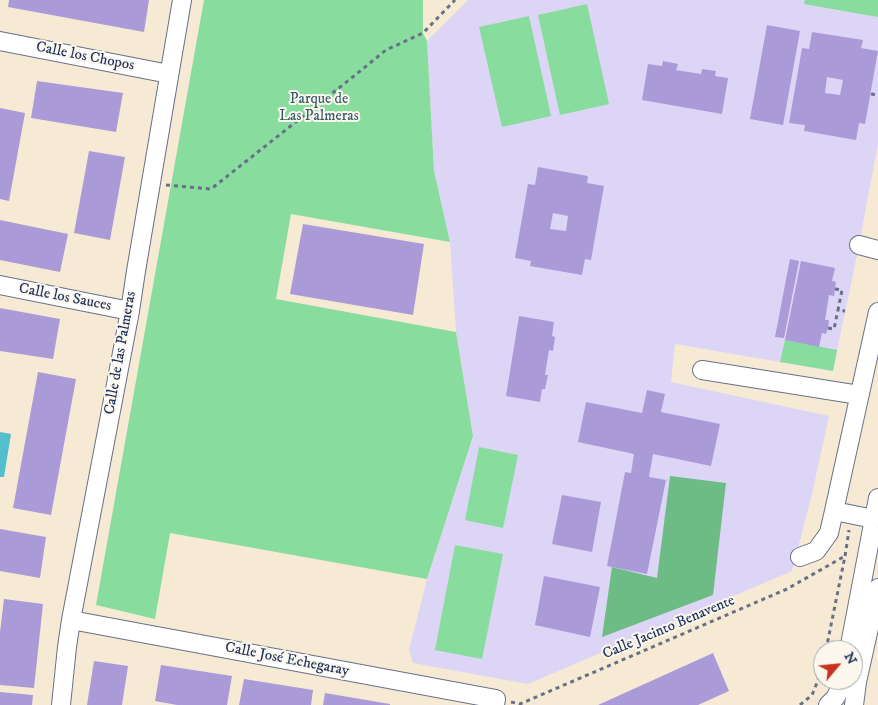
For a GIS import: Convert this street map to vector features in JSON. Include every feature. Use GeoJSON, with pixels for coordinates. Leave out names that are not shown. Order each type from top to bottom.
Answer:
{"type":"FeatureCollection","features":[{"type":"Feature","properties":{"kind":"street","name":"Calle de las Palmeras"},"geometry":{"type":"LineString","coordinates":[[61,705],[67,647],[130,311],[182,0]]}},
{"type":"Feature","properties":{"kind":"street","name":"Calle los Chopos"},"geometry":{"type":"LineString","coordinates":[[0,41],[169,74]]}},
{"type":"Feature","properties":{"kind":"street"},"geometry":{"type":"LineString","coordinates":[[859,245],[878,250]]}},
{"type":"Feature","properties":{"kind":"street","name":"Calle los Sauces"},"geometry":{"type":"LineString","coordinates":[[0,285],[130,311]]}},
{"type":"Feature","properties":{"kind":"street"},"geometry":{"type":"LineString","coordinates":[[800,556],[816,551],[829,534],[878,312]]}},
{"type":"Feature","properties":{"kind":"street"},"geometry":{"type":"LineString","coordinates":[[702,370],[859,396]]}},
{"type":"Feature","properties":{"kind":"street"},"geometry":{"type":"LineString","coordinates":[[851,640],[878,498]]}},
{"type":"Feature","properties":{"kind":"street"},"geometry":{"type":"LineString","coordinates":[[834,511],[874,519]]}},
{"type":"Feature","properties":{"kind":"street"},"geometry":{"type":"LineString","coordinates":[[854,705],[856,682],[878,588]]}},
{"type":"Feature","properties":{"kind":"street","name":"Calle José Echegaray"},"geometry":{"type":"LineString","coordinates":[[72,620],[495,702]]}},
{"type":"Feature","properties":{"kind":"street"},"geometry":{"type":"LineString","coordinates":[[828,705],[836,697],[839,690]]}},
{"type":"Feature","properties":{"kind":"path"},"geometry":{"type":"LineString","coordinates":[[150,183],[211,189],[386,50],[423,33],[455,0]]}},
{"type":"Feature","properties":{"kind":"path"},"geometry":{"type":"LineString","coordinates":[[871,94],[878,94]]}},
{"type":"Feature","properties":{"kind":"path"},"geometry":{"type":"LineString","coordinates":[[828,328],[834,329],[842,290],[835,289]]}},
{"type":"Feature","properties":{"kind":"path"},"geometry":{"type":"LineString","coordinates":[[838,310],[845,311]]}},
{"type":"Feature","properties":{"kind":"path","name":"Calle Jacinto Benavente"},"geometry":{"type":"LineString","coordinates":[[495,702],[520,704],[787,589],[845,556]]}},
{"type":"Feature","properties":{"kind":"path"},"geometry":{"type":"LineString","coordinates":[[800,705],[812,695],[814,690]]}},
{"type":"Feature","properties":{"kind":"shaded area"},"geometry":{"type":"Polygon","coordinates":[[[468,0],[878,0],[878,144],[833,371],[675,344],[671,382],[829,416],[812,494],[792,571],[528,684],[413,663],[409,650],[427,579],[473,436],[456,332],[450,242],[434,171],[427,41],[468,0]]]}},
{"type":"Feature","properties":{"kind":"green space","name":"Parque de Las Palmeras"},"geometry":{"type":"Polygon","coordinates":[[[204,0],[423,0],[423,33],[427,41],[434,171],[450,242],[291,214],[276,299],[456,332],[473,436],[427,579],[170,533],[155,619],[96,605],[204,0]]]}},
{"type":"Feature","properties":{"kind":"green space"},"geometry":{"type":"Polygon","coordinates":[[[805,0],[878,0],[878,17],[804,4],[805,0]]]}},
{"type":"Feature","properties":{"kind":"green space"},"geometry":{"type":"Polygon","coordinates":[[[587,4],[609,104],[560,115],[538,15],[587,4]]]}},
{"type":"Feature","properties":{"kind":"green space"},"geometry":{"type":"Polygon","coordinates":[[[529,16],[551,116],[502,127],[479,27],[529,16]]]}},
{"type":"Feature","properties":{"kind":"green space"},"geometry":{"type":"Polygon","coordinates":[[[785,340],[837,350],[833,371],[780,362],[785,340]]]}},
{"type":"Feature","properties":{"kind":"green space"},"geometry":{"type":"Polygon","coordinates":[[[479,447],[518,455],[503,528],[465,520],[479,447]]]}},
{"type":"Feature","properties":{"kind":"green space"},"geometry":{"type":"Polygon","coordinates":[[[670,476],[726,483],[713,595],[602,637],[612,567],[657,578],[670,476]]]}},
{"type":"Feature","properties":{"kind":"green space"},"geometry":{"type":"Polygon","coordinates":[[[455,545],[503,554],[482,659],[435,650],[455,545]]]}},
{"type":"Feature","properties":{"kind":"water"},"geometry":{"type":"Polygon","coordinates":[[[0,432],[11,434],[4,477],[0,477],[0,432]]]}},
{"type":"Feature","properties":{"kind":"building"},"geometry":{"type":"Polygon","coordinates":[[[9,0],[149,0],[144,32],[8,7],[9,0]]]}},
{"type":"Feature","properties":{"kind":"building"},"geometry":{"type":"Polygon","coordinates":[[[767,25],[800,31],[783,125],[750,119],[767,25]]]}},
{"type":"Feature","properties":{"kind":"building"},"geometry":{"type":"Polygon","coordinates":[[[812,32],[863,40],[861,48],[878,51],[865,124],[859,123],[856,140],[804,131],[805,125],[789,123],[802,48],[809,49],[812,32]],[[827,77],[825,93],[840,95],[843,80],[827,77]]]}},
{"type":"Feature","properties":{"kind":"building"},"geometry":{"type":"Polygon","coordinates":[[[663,61],[678,64],[676,70],[701,74],[702,69],[716,71],[715,76],[728,78],[722,114],[642,100],[648,64],[662,66],[663,61]]]}},
{"type":"Feature","properties":{"kind":"building"},"geometry":{"type":"Polygon","coordinates":[[[37,81],[123,93],[116,132],[31,118],[37,81]]]}},
{"type":"Feature","properties":{"kind":"building"},"geometry":{"type":"Polygon","coordinates":[[[0,108],[25,113],[9,201],[0,199],[0,108]]]}},
{"type":"Feature","properties":{"kind":"building"},"geometry":{"type":"Polygon","coordinates":[[[89,151],[125,157],[110,240],[74,233],[89,151]]]}},
{"type":"Feature","properties":{"kind":"building"},"geometry":{"type":"Polygon","coordinates":[[[538,167],[588,176],[587,183],[604,186],[591,260],[585,259],[582,275],[530,266],[531,261],[515,258],[528,184],[535,185],[538,167]],[[553,213],[550,229],[566,231],[568,216],[553,213]]]}},
{"type":"Feature","properties":{"kind":"building"},"geometry":{"type":"Polygon","coordinates":[[[0,220],[68,234],[60,272],[0,260],[0,220]]]}},
{"type":"Feature","properties":{"kind":"building"},"geometry":{"type":"Polygon","coordinates":[[[303,224],[424,244],[413,315],[290,294],[303,224]]]}},
{"type":"Feature","properties":{"kind":"building"},"geometry":{"type":"Polygon","coordinates":[[[790,259],[799,261],[784,338],[775,337],[790,259]]]}},
{"type":"Feature","properties":{"kind":"building"},"geometry":{"type":"Polygon","coordinates":[[[801,261],[835,268],[832,281],[836,282],[834,296],[829,295],[825,320],[829,320],[828,328],[826,334],[822,333],[819,347],[785,340],[801,261]]]}},
{"type":"Feature","properties":{"kind":"building"},"geometry":{"type":"Polygon","coordinates":[[[0,308],[60,319],[53,359],[0,351],[0,308]]]}},
{"type":"Feature","properties":{"kind":"building"},"geometry":{"type":"Polygon","coordinates":[[[519,316],[554,322],[552,336],[555,337],[553,351],[549,350],[545,375],[548,375],[545,389],[542,389],[540,402],[506,396],[519,316]]]}},
{"type":"Feature","properties":{"kind":"building"},"geometry":{"type":"Polygon","coordinates":[[[38,372],[76,379],[51,515],[13,508],[38,372]]]}},
{"type":"Feature","properties":{"kind":"building"},"geometry":{"type":"Polygon","coordinates":[[[647,390],[665,394],[661,412],[720,424],[711,466],[653,454],[649,477],[666,480],[647,574],[607,566],[625,472],[631,473],[634,454],[578,442],[586,402],[642,413],[647,390]]]}},
{"type":"Feature","properties":{"kind":"building"},"geometry":{"type":"Polygon","coordinates":[[[562,495],[601,502],[592,552],[552,544],[562,495]]]}},
{"type":"Feature","properties":{"kind":"building"},"geometry":{"type":"Polygon","coordinates":[[[0,529],[46,537],[40,578],[0,571],[0,529]]]}},
{"type":"Feature","properties":{"kind":"building"},"geometry":{"type":"Polygon","coordinates":[[[544,576],[600,587],[590,637],[535,625],[544,576]]]}},
{"type":"Feature","properties":{"kind":"building"},"geometry":{"type":"Polygon","coordinates":[[[4,599],[43,604],[34,688],[0,685],[0,632],[4,599]]]}},
{"type":"Feature","properties":{"kind":"building"},"geometry":{"type":"Polygon","coordinates":[[[713,653],[729,691],[698,705],[598,705],[713,653]]]}},
{"type":"Feature","properties":{"kind":"building"},"geometry":{"type":"Polygon","coordinates":[[[94,661],[128,666],[122,705],[87,705],[94,661]]]}},
{"type":"Feature","properties":{"kind":"building"},"geometry":{"type":"Polygon","coordinates":[[[161,665],[232,676],[227,705],[177,705],[155,701],[161,665]]]}},
{"type":"Feature","properties":{"kind":"building"},"geometry":{"type":"Polygon","coordinates":[[[244,679],[313,690],[311,705],[239,705],[244,679]]]}},
{"type":"Feature","properties":{"kind":"building"},"geometry":{"type":"Polygon","coordinates":[[[0,692],[33,695],[32,705],[0,705],[0,692]]]}},
{"type":"Feature","properties":{"kind":"building"},"geometry":{"type":"Polygon","coordinates":[[[325,693],[390,704],[390,705],[323,705],[325,693]]]}}]}
